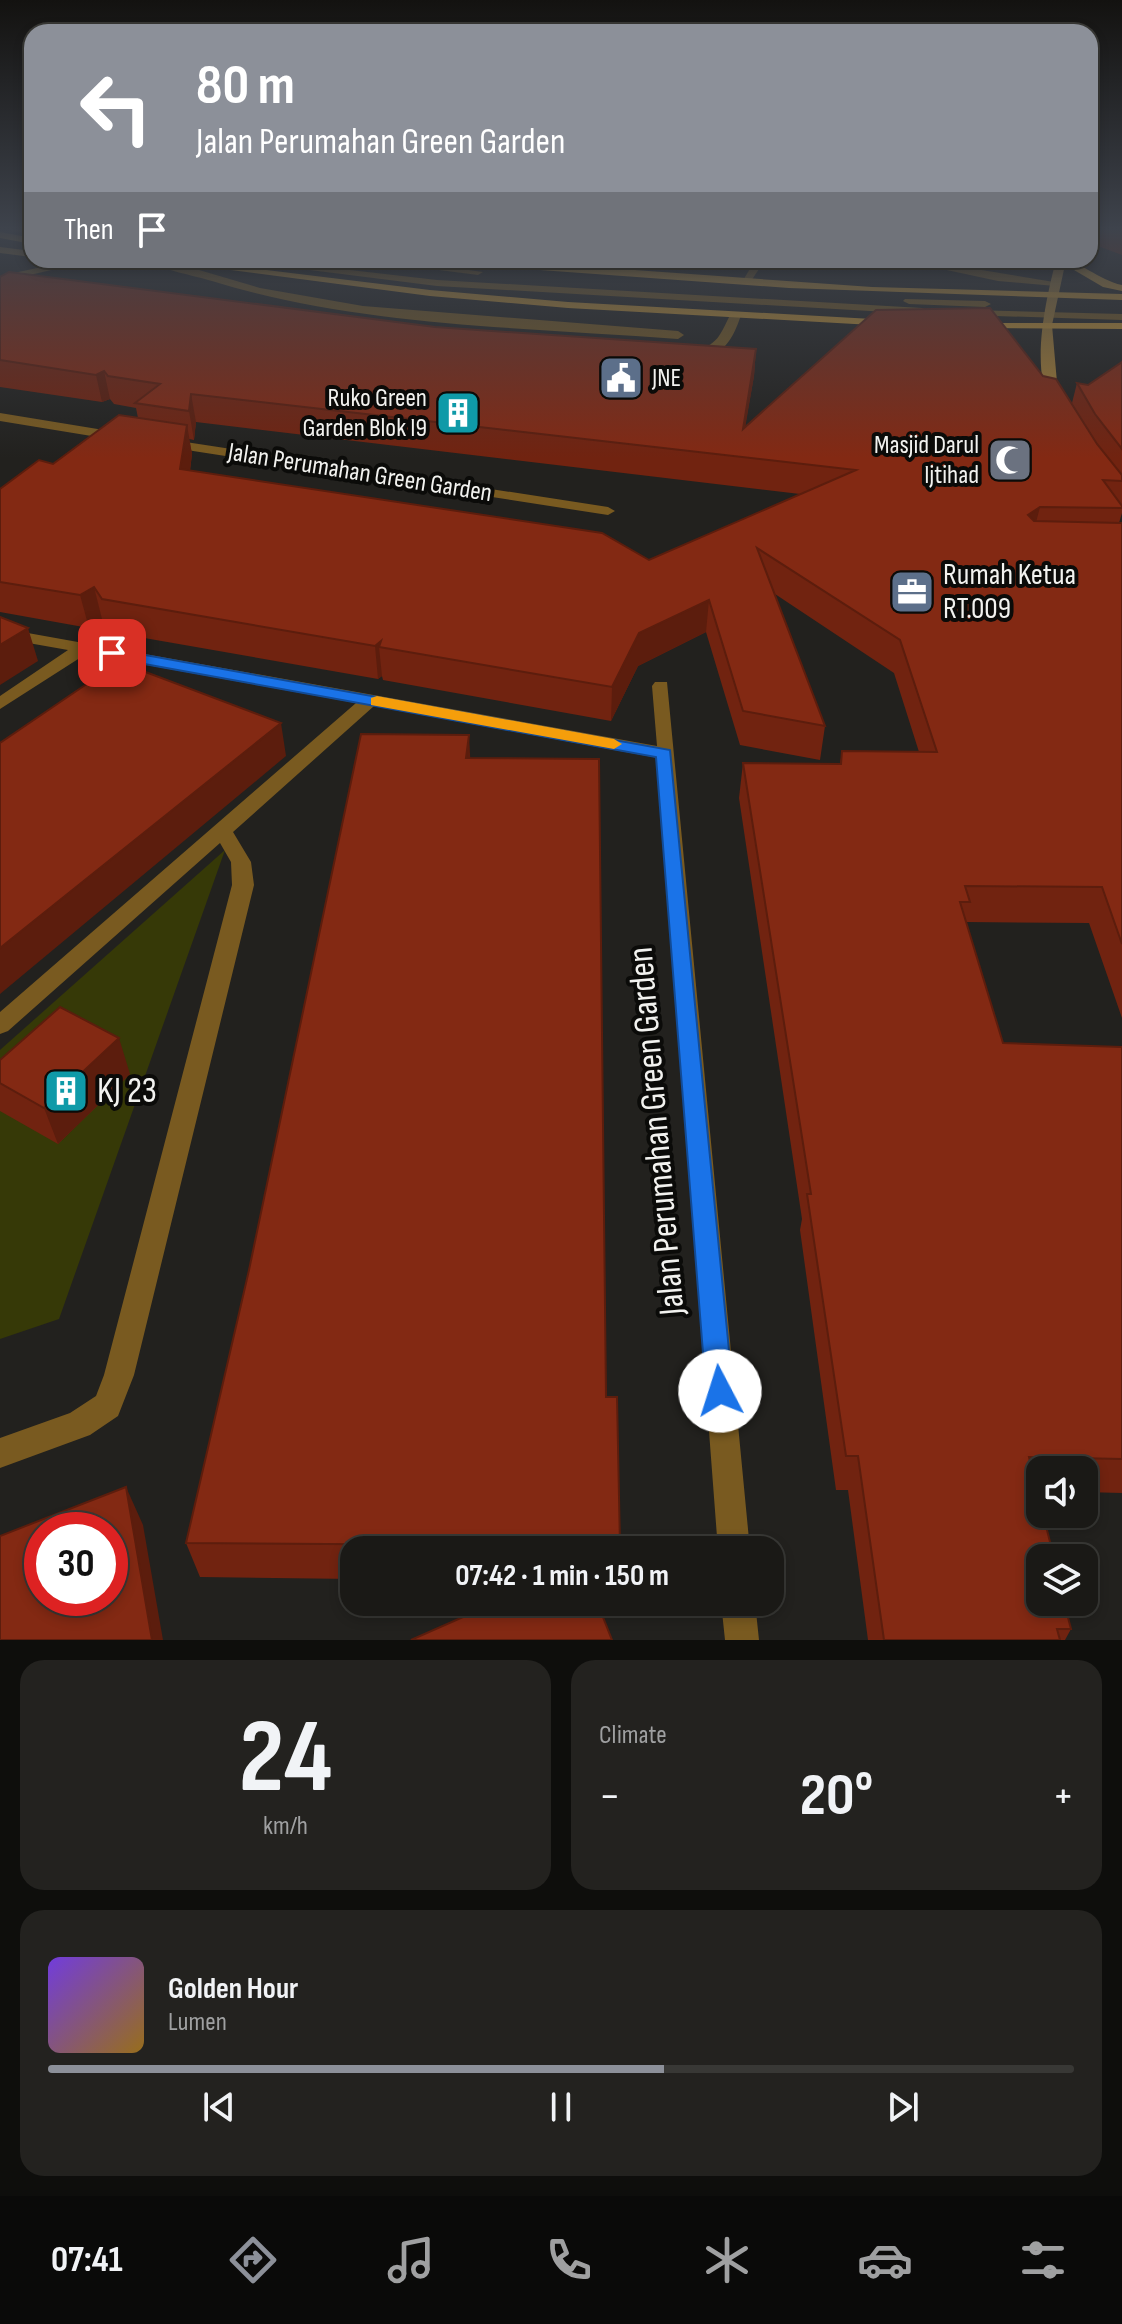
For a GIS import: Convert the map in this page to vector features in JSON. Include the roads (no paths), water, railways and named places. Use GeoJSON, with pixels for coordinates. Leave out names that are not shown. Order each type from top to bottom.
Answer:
{"type":"FeatureCollection","features":[{"type":"Feature","properties":{"kind":"main road"},"geometry":{"type":"LineString","coordinates":[[563,305],[928,324]]}},
{"type":"Feature","properties":{"kind":"main road"},"geometry":{"type":"LineString","coordinates":[[957,325],[1040,305]]}},
{"type":"Feature","properties":{"kind":"main road"},"geometry":{"type":"LineString","coordinates":[[1058,305],[1122,326]]}},
{"type":"Feature","properties":{"kind":"street"},"geometry":{"type":"LineString","coordinates":[[322,318],[338,305]]}},
{"type":"Feature","properties":{"kind":"street"},"geometry":{"type":"LineString","coordinates":[[352,305],[439,316],[678,335]]}},
{"type":"Feature","properties":{"kind":"street"},"geometry":{"type":"LineString","coordinates":[[1050,305],[1052,394],[1064,419]]}},
{"type":"Feature","properties":{"kind":"street"},"geometry":{"type":"LineString","coordinates":[[1062,305],[1122,317]]}},
{"type":"Feature","properties":{"kind":"street"},"geometry":{"type":"LineString","coordinates":[[1096,305],[1122,306]]}},
{"type":"Feature","properties":{"kind":"street"},"geometry":{"type":"LineString","coordinates":[[685,354],[713,352],[723,345],[735,315]]}},
{"type":"Feature","properties":{"kind":"street","name":"Jalan Perumahan Green Garden"},"geometry":{"type":"LineString","coordinates":[[0,417],[608,511]]}},
{"type":"Feature","properties":{"kind":"street"},"geometry":{"type":"LineString","coordinates":[[85,449],[111,435]]}},
{"type":"Feature","properties":{"kind":"street"},"geometry":{"type":"LineString","coordinates":[[0,633],[664,753]]}},
{"type":"Feature","properties":{"kind":"street"},"geometry":{"type":"LineString","coordinates":[[0,704],[83,648]]}},
{"type":"Feature","properties":{"kind":"street","name":"Jalan Perumahan Green Garden"},"geometry":{"type":"LineString","coordinates":[[661,686],[664,753],[733,1536]]}},
{"type":"Feature","properties":{"kind":"street"},"geometry":{"type":"LineString","coordinates":[[0,1025],[370,700]]}},
{"type":"Feature","properties":{"kind":"street"},"geometry":{"type":"LineString","coordinates":[[0,1453],[79,1425],[107,1406],[119,1375],[243,885],[241,862],[223,832]]}},
{"type":"Feature","properties":{"kind":"street"},"geometry":{"type":"LineString","coordinates":[[739,1616],[742,1640]]}},
{"type":"Feature","properties":{"kind":"place","name":"JNE"},"geometry":{"type":"Point","coordinates":[621,378]}},
{"type":"Feature","properties":{"kind":"place","name":"Ruko Green Garden Blok I9"},"geometry":{"type":"Point","coordinates":[458,413]}},
{"type":"Feature","properties":{"kind":"place","name":"Masjid Darul Ijtihad"},"geometry":{"type":"Point","coordinates":[1010,460]}},
{"type":"Feature","properties":{"kind":"place","name":"Rumah Ketua RT.009"},"geometry":{"type":"Point","coordinates":[912,592]}},
{"type":"Feature","properties":{"kind":"place","name":"KJ 23"},"geometry":{"type":"Point","coordinates":[66,1091]}}]}
